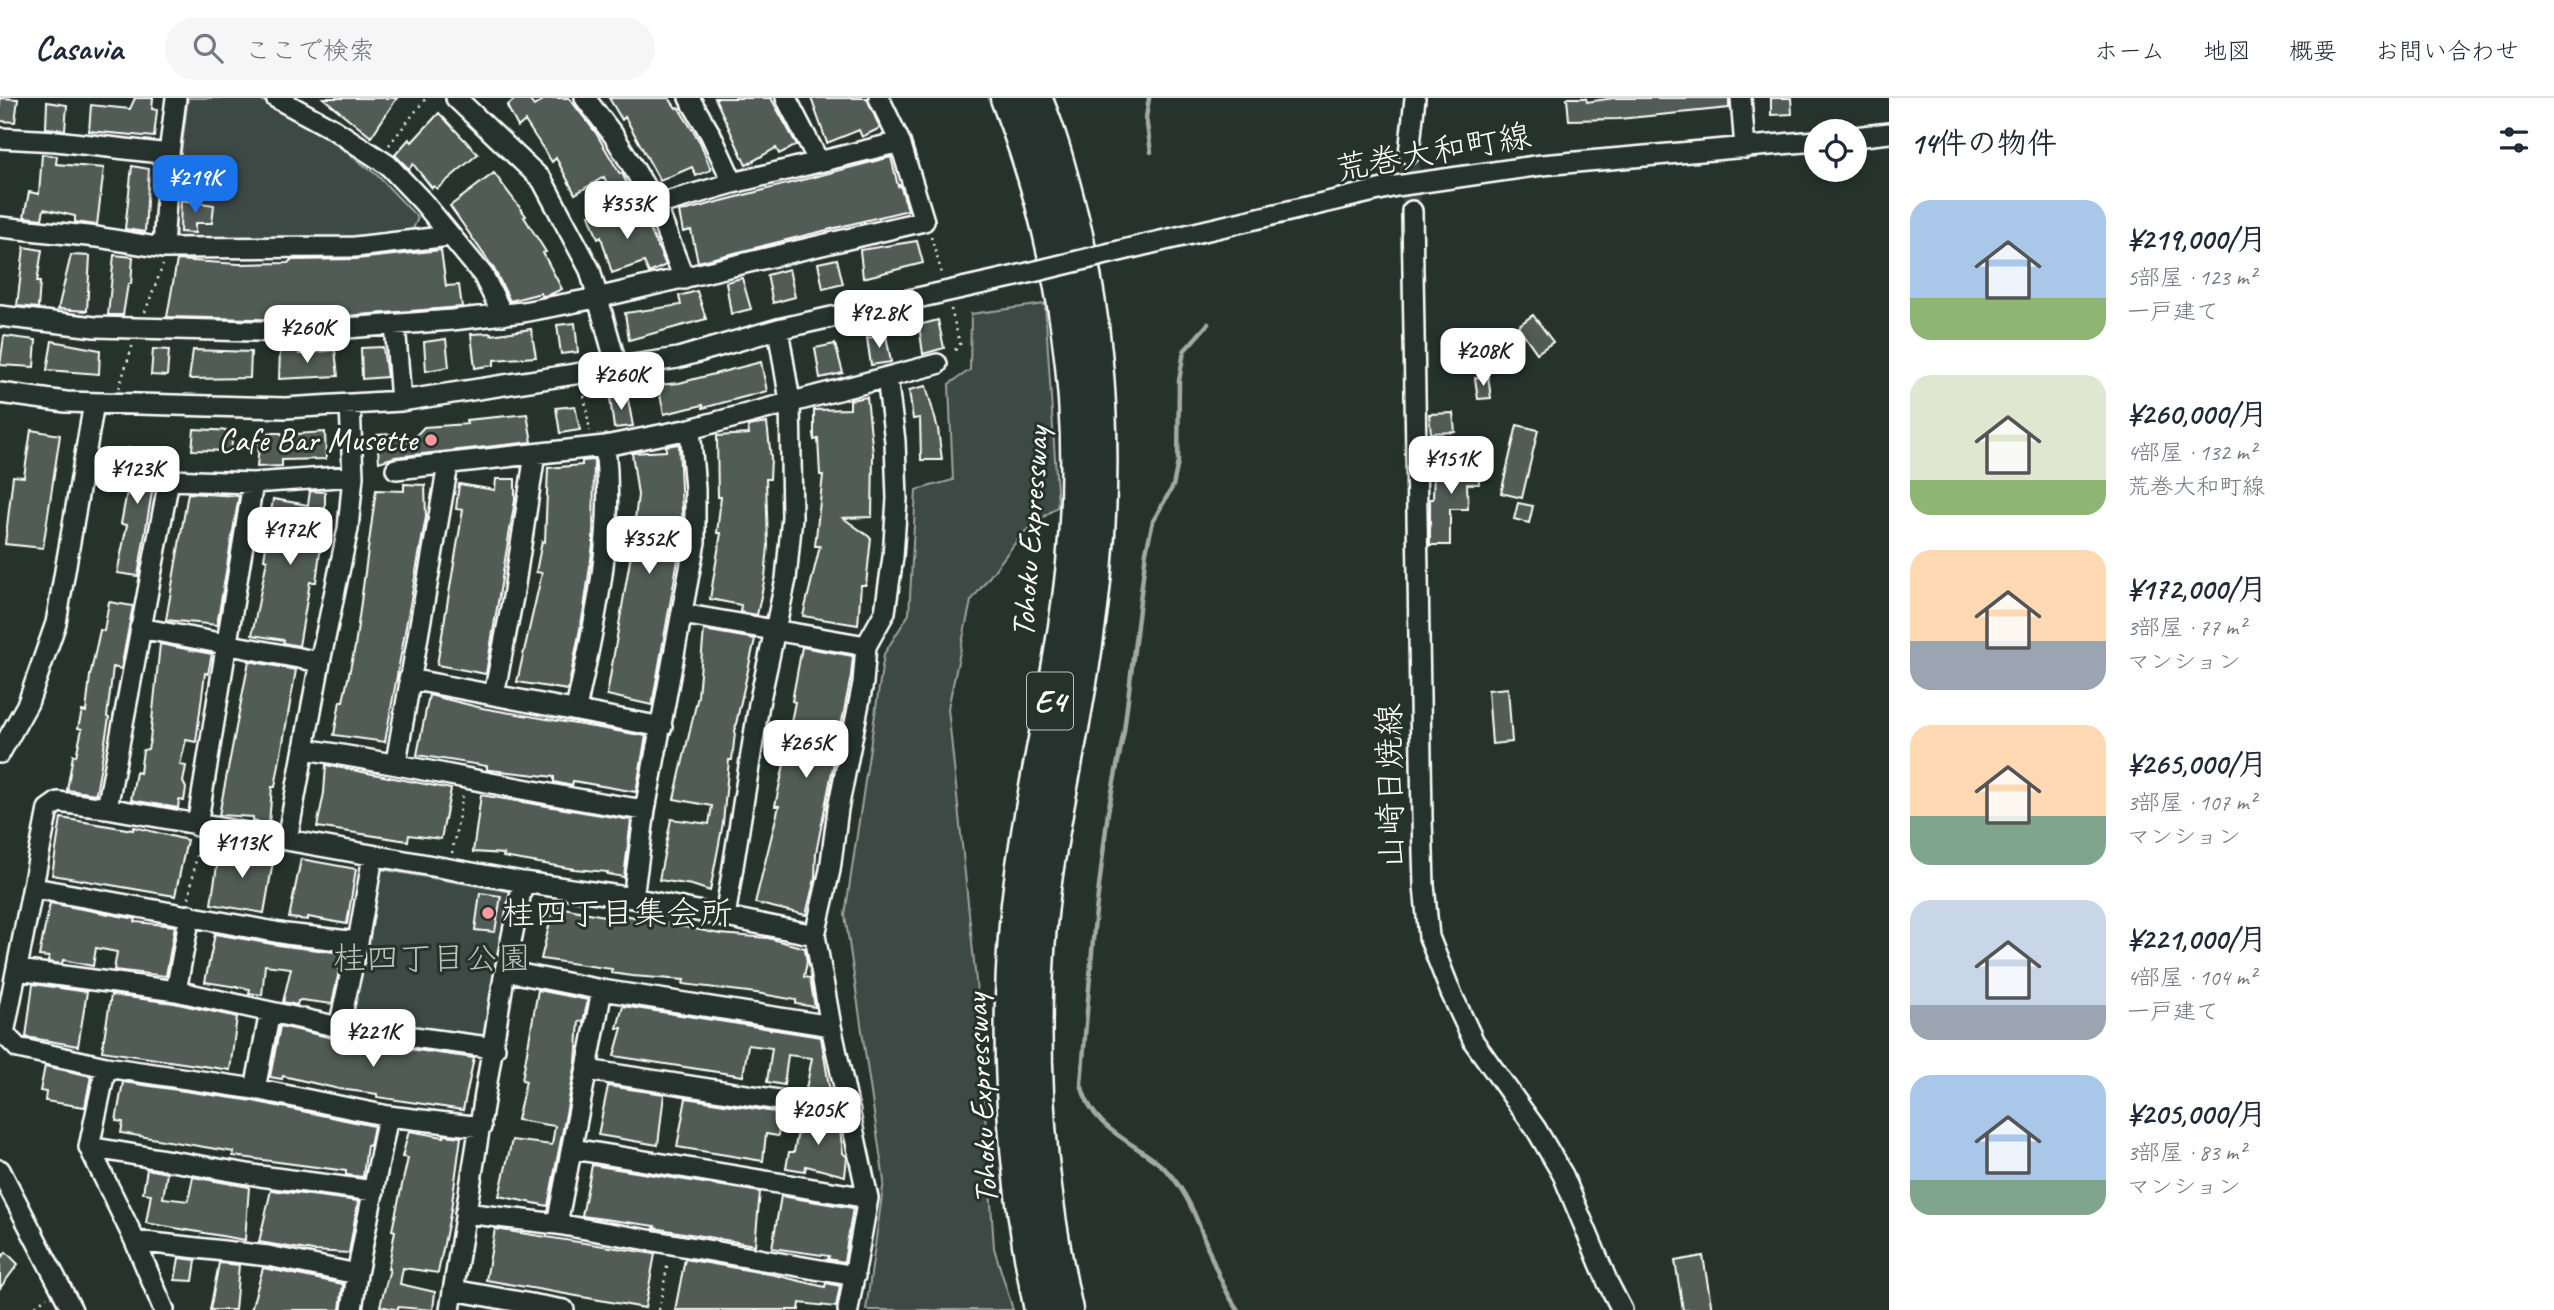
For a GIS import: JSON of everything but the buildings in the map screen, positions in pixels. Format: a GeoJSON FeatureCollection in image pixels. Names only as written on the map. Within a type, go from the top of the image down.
{"type":"FeatureCollection","features":[{"type":"Feature","properties":{"kind":"highway","name":"Tohoku Expressway"},"geometry":{"type":"LineString","coordinates":[[1006,98],[1041,202],[1067,327],[1074,385],[1077,477],[1072,565],[1017,908],[1010,999],[1011,1088],[1017,1175],[1040,1310]]}},
{"type":"Feature","properties":{"kind":"highway","name":"Tohoku Expressway"},"geometry":{"type":"LineString","coordinates":[[1036,98],[1064,184],[1090,294],[1102,408],[1103,485],[1097,562],[1087,645],[1050,860],[1036,999],[1036,1086],[1042,1171],[1053,1247],[1067,1310]]}},
{"type":"Feature","properties":{"kind":"street"},"geometry":{"type":"LineString","coordinates":[[163,248],[169,154],[176,98]]}},
{"type":"Feature","properties":{"kind":"street"},"geometry":{"type":"LineString","coordinates":[[276,98],[333,129],[388,165],[423,202],[483,275],[503,315]]}},
{"type":"Feature","properties":{"kind":"street"},"geometry":{"type":"LineString","coordinates":[[456,98],[542,180],[590,270],[617,367]]}},
{"type":"Feature","properties":{"kind":"street"},"geometry":{"type":"LineString","coordinates":[[585,98],[614,136],[656,205],[684,279]]}},
{"type":"Feature","properties":{"kind":"street"},"geometry":{"type":"LineString","coordinates":[[689,98],[711,135],[733,183]]}},
{"type":"Feature","properties":{"kind":"street"},"geometry":{"type":"LineString","coordinates":[[786,98],[819,162]]}},
{"type":"Feature","properties":{"kind":"street"},"geometry":{"type":"LineString","coordinates":[[0,316],[95,327],[294,332],[503,315],[684,279],[925,221],[900,142],[879,98]]}},
{"type":"Feature","properties":{"kind":"street"},"geometry":{"type":"LineString","coordinates":[[1409,154],[1415,98]]}},
{"type":"Feature","properties":{"kind":"street"},"geometry":{"type":"LineString","coordinates":[[1741,98],[1745,148]]}},
{"type":"Feature","properties":{"kind":"street"},"geometry":{"type":"LineString","coordinates":[[1867,136],[1889,134]]}},
{"type":"Feature","properties":{"kind":"street"},"geometry":{"type":"LineString","coordinates":[[0,138],[56,141],[169,154]]}},
{"type":"Feature","properties":{"kind":"street"},"geometry":{"type":"LineString","coordinates":[[656,205],[900,142]]}},
{"type":"Feature","properties":{"kind":"street","name":"荒巻大和町線"},"geometry":{"type":"LineString","coordinates":[[778,329],[1396,186],[1542,165],[1804,142]]}},
{"type":"Feature","properties":{"kind":"street","name":"山崎日焼線"},"geometry":{"type":"LineString","coordinates":[[1412,212],[1423,872],[1429,937],[1474,1042],[1536,1129],[1563,1175],[1622,1310]]}},
{"type":"Feature","properties":{"kind":"street"},"geometry":{"type":"LineString","coordinates":[[0,227],[97,237],[163,248],[355,247],[450,236]]}},
{"type":"Feature","properties":{"kind":"street"},"geometry":{"type":"LineString","coordinates":[[395,324],[401,401]]}},
{"type":"Feature","properties":{"kind":"street"},"geometry":{"type":"LineString","coordinates":[[0,393],[94,403],[285,408],[401,401],[678,358],[778,329],[790,401],[792,517],[786,579],[759,704],[725,917]]}},
{"type":"Feature","properties":{"kind":"street"},"geometry":{"type":"LineString","coordinates":[[396,470],[599,447],[690,429],[937,364]]}},
{"type":"Feature","properties":{"kind":"street"},"geometry":{"type":"LineString","coordinates":[[848,1310],[868,1198],[831,1027],[815,935],[830,870],[838,809],[863,683],[866,646],[886,612],[894,557],[895,441],[887,377]]}},
{"type":"Feature","properties":{"kind":"street"},"geometry":{"type":"LineString","coordinates":[[0,753],[28,703],[56,623],[91,433],[94,403]]}},
{"type":"Feature","properties":{"kind":"street"},"geometry":{"type":"LineString","coordinates":[[287,840],[348,529],[353,476],[349,405]]}},
{"type":"Feature","properties":{"kind":"street"},"geometry":{"type":"LineString","coordinates":[[633,898],[645,810],[695,542],[695,489],[690,429]]}},
{"type":"Feature","properties":{"kind":"street"},"geometry":{"type":"LineString","coordinates":[[576,709],[598,608],[607,530],[609,485],[599,447]]}},
{"type":"Feature","properties":{"kind":"street"},"geometry":{"type":"LineString","coordinates":[[494,695],[513,597],[535,454]]}},
{"type":"Feature","properties":{"kind":"street"},"geometry":{"type":"LineString","coordinates":[[396,762],[448,465]]}},
{"type":"Feature","properties":{"kind":"street"},"geometry":{"type":"LineString","coordinates":[[107,808],[169,480],[253,483],[353,476]]}},
{"type":"Feature","properties":{"kind":"street"},"geometry":{"type":"LineString","coordinates":[[197,826],[253,483]]}},
{"type":"Feature","properties":{"kind":"street"},"geometry":{"type":"LineString","coordinates":[[682,614],[866,646]]}},
{"type":"Feature","properties":{"kind":"street"},"geometry":{"type":"LineString","coordinates":[[139,628],[320,662]]}},
{"type":"Feature","properties":{"kind":"street"},"geometry":{"type":"LineString","coordinates":[[409,679],[662,727]]}},
{"type":"Feature","properties":{"kind":"street"},"geometry":{"type":"LineString","coordinates":[[304,749],[396,762],[590,802],[645,810]]}},
{"type":"Feature","properties":{"kind":"street"},"geometry":{"type":"LineString","coordinates":[[481,1127],[388,1116],[255,1089],[106,1067],[18,1048],[4,1034],[48,809],[58,802],[107,808],[523,882],[633,898],[815,935]]}},
{"type":"Feature","properties":{"kind":"street"},"geometry":{"type":"LineString","coordinates":[[339,1027],[373,856]]}},
{"type":"Feature","properties":{"kind":"street"},"geometry":{"type":"LineString","coordinates":[[450,1310],[495,1048],[505,971],[523,882]]}},
{"type":"Feature","properties":{"kind":"street"},"geometry":{"type":"LineString","coordinates":[[34,888],[286,934],[358,942]]}},
{"type":"Feature","properties":{"kind":"street"},"geometry":{"type":"LineString","coordinates":[[176,991],[190,915]]}},
{"type":"Feature","properties":{"kind":"street"},"geometry":{"type":"LineString","coordinates":[[18,970],[176,991],[339,1027],[495,1048]]}},
{"type":"Feature","properties":{"kind":"street"},"geometry":{"type":"LineString","coordinates":[[505,971],[602,990],[831,1027]]}},
{"type":"Feature","properties":{"kind":"street"},"geometry":{"type":"LineString","coordinates":[[557,1224],[602,990]]}},
{"type":"Feature","properties":{"kind":"street"},"geometry":{"type":"LineString","coordinates":[[255,1089],[270,1012]]}},
{"type":"Feature","properties":{"kind":"street"},"geometry":{"type":"LineString","coordinates":[[106,1067],[89,1147],[135,1241],[164,1310]]}},
{"type":"Feature","properties":{"kind":"street"},"geometry":{"type":"LineString","coordinates":[[587,1070],[850,1111]]}},
{"type":"Feature","properties":{"kind":"street"},"geometry":{"type":"LineString","coordinates":[[352,1310],[388,1116]]}},
{"type":"Feature","properties":{"kind":"street"},"geometry":{"type":"LineString","coordinates":[[89,1147],[260,1176],[374,1191]]}},
{"type":"Feature","properties":{"kind":"street"},"geometry":{"type":"LineString","coordinates":[[573,1149],[868,1198]]}},
{"type":"Feature","properties":{"kind":"street"},"geometry":{"type":"LineString","coordinates":[[0,1170],[72,1310]]}},
{"type":"Feature","properties":{"kind":"street"},"geometry":{"type":"LineString","coordinates":[[465,1213],[557,1224],[855,1276]]}},
{"type":"Feature","properties":{"kind":"street"},"geometry":{"type":"LineString","coordinates":[[135,1241],[268,1256],[357,1275]]}},
{"type":"Feature","properties":{"kind":"street"},"geometry":{"type":"LineString","coordinates":[[453,1290],[564,1310]]}},
{"type":"Feature","properties":{"kind":"path"},"geometry":{"type":"LineString","coordinates":[[378,159],[426,98]]}},
{"type":"Feature","properties":{"kind":"path"},"geometry":{"type":"LineString","coordinates":[[937,253],[942,276]]}},
{"type":"Feature","properties":{"kind":"path"},"geometry":{"type":"LineString","coordinates":[[951,307],[960,344]]}},
{"type":"Feature","properties":{"kind":"path"},"geometry":{"type":"LineString","coordinates":[[583,388],[599,447]]}},
{"type":"Feature","properties":{"kind":"path"},"geometry":{"type":"LineString","coordinates":[[449,869],[466,777]]}},
{"type":"Feature","properties":{"kind":"path"},"geometry":{"type":"LineString","coordinates":[[190,915],[188,904],[199,842],[197,826]]}},
{"type":"Feature","properties":{"kind":"path"},"geometry":{"type":"LineString","coordinates":[[659,1310],[671,1245]]}},
{"type":"Feature","properties":{"kind":"green space"},"geometry":{"type":"Polygon","coordinates":[[[188,98],[252,98],[263,101],[330,140],[377,175],[418,218],[411,233],[349,240],[176,238],[175,199],[188,98]]]}},
{"type":"Feature","properties":{"kind":"green space"},"geometry":{"type":"Polygon","coordinates":[[[1045,304],[1058,506],[1022,534],[971,601],[948,708],[977,991],[994,1248],[1013,1310],[866,1310],[884,1181],[845,915],[884,654],[909,614],[916,490],[953,480],[949,384],[970,370],[971,314],[1045,304]]]}},
{"type":"Feature","properties":{"kind":"green space","name":"桂四丁目公園"},"geometry":{"type":"Polygon","coordinates":[[[380,869],[513,892],[489,1039],[349,1020],[380,869]]]}},
{"type":"Feature","properties":{"kind":"waterway"},"geometry":{"type":"LineString","coordinates":[[1149,98],[1146,118],[1151,152]]}},
{"type":"Feature","properties":{"kind":"waterway"},"geometry":{"type":"LineString","coordinates":[[1208,324],[1184,351],[1179,381],[1178,462],[1173,486],[1153,521],[1146,552],[1124,731],[1108,812],[1094,928],[1081,1084],[1098,1117],[1123,1139],[1152,1158],[1177,1183],[1194,1213],[1220,1278],[1238,1310]]}},
{"type":"Feature","properties":{"kind":"tunnel"},"geometry":{"type":"LineString","coordinates":[[1409,154],[1412,211]]}},
{"type":"Feature","properties":{"kind":"place","name":"Cafe Bar Musette"},"geometry":{"type":"Point","coordinates":[431,440]}},
{"type":"Feature","properties":{"kind":"place","name":"桂四丁目集会所"},"geometry":{"type":"Point","coordinates":[488,913]}}]}
